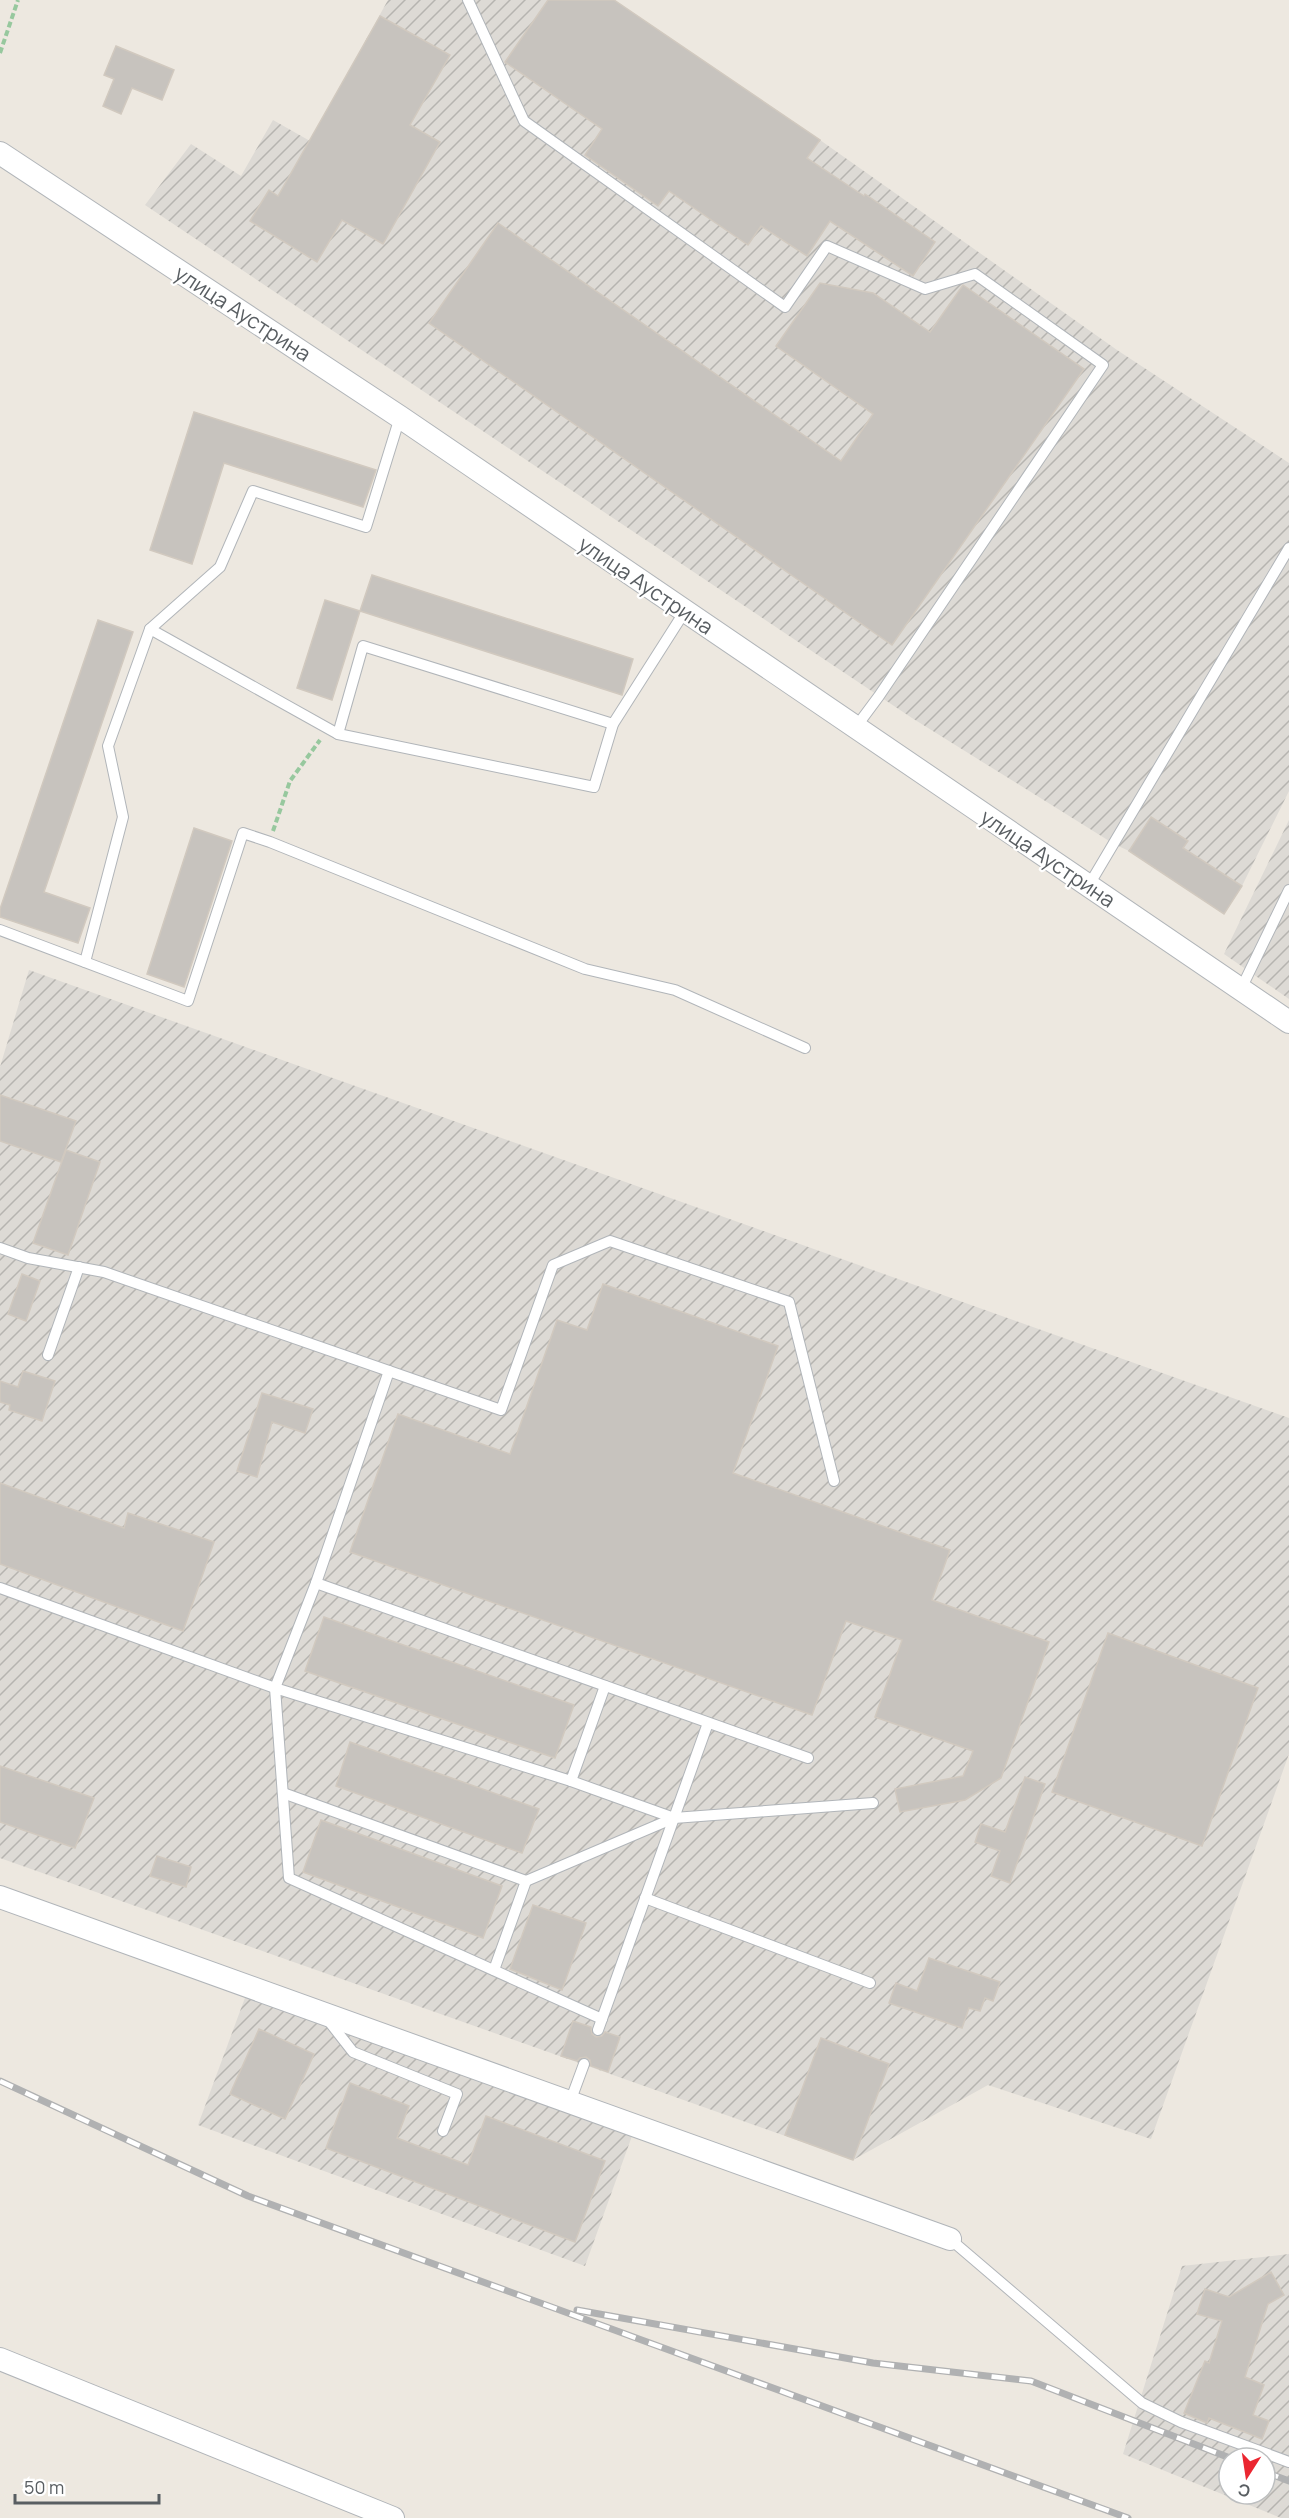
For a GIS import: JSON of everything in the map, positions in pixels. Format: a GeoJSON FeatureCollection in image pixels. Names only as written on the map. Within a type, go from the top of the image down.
{"type":"FeatureCollection","features":[{"type":"Feature","properties":{"kind":"street","name":"улица Аустрина"},"geometry":{"type":"LineString","coordinates":[[0,153],[400,417],[1289,1022]]}},
{"type":"Feature","properties":{"kind":"street"},"geometry":{"type":"LineString","coordinates":[[0,1897],[950,2239]]}},
{"type":"Feature","properties":{"kind":"street"},"geometry":{"type":"LineString","coordinates":[[0,2359],[393,2518]]}},
{"type":"Feature","properties":{"kind":"lane"},"geometry":{"type":"LineString","coordinates":[[468,0],[524,121],[785,307],[827,246],[926,289],[975,274],[1103,366],[856,727]]}},
{"type":"Feature","properties":{"kind":"lane"},"geometry":{"type":"LineString","coordinates":[[85,962],[123,817],[108,746],[150,629],[220,567],[253,491],[366,527],[400,417]]}},
{"type":"Feature","properties":{"kind":"lane"},"geometry":{"type":"LineString","coordinates":[[1089,885],[1289,548]]}},
{"type":"Feature","properties":{"kind":"lane"},"geometry":{"type":"LineString","coordinates":[[150,629],[338,734],[594,787],[613,724],[685,611]]}},
{"type":"Feature","properties":{"kind":"lane"},"geometry":{"type":"LineString","coordinates":[[338,734],[363,646],[613,724]]}},
{"type":"Feature","properties":{"kind":"lane"},"geometry":{"type":"LineString","coordinates":[[0,930],[188,1001],[243,833],[585,969],[675,990],[805,1048]]}},
{"type":"Feature","properties":{"kind":"lane"},"geometry":{"type":"LineString","coordinates":[[1241,989],[1289,890]]}},
{"type":"Feature","properties":{"kind":"lane"},"geometry":{"type":"LineString","coordinates":[[0,1248],[28,1258],[104,1272],[501,1410],[553,1265],[610,1241],[789,1302],[834,1481]]}},
{"type":"Feature","properties":{"kind":"lane"},"geometry":{"type":"LineString","coordinates":[[48,1355],[79,1267]]}},
{"type":"Feature","properties":{"kind":"lane"},"geometry":{"type":"LineString","coordinates":[[389,1371],[316,1583],[275,1688],[289,1878],[602,2019]]}},
{"type":"Feature","properties":{"kind":"lane"},"geometry":{"type":"LineString","coordinates":[[316,1583],[808,1758]]}},
{"type":"Feature","properties":{"kind":"lane"},"geometry":{"type":"LineString","coordinates":[[0,1588],[275,1688],[571,1781],[674,1818]]}},
{"type":"Feature","properties":{"kind":"lane"},"geometry":{"type":"LineString","coordinates":[[571,1781],[605,1686]]}},
{"type":"Feature","properties":{"kind":"lane"},"geometry":{"type":"LineString","coordinates":[[598,2030],[708,1723]]}},
{"type":"Feature","properties":{"kind":"lane"},"geometry":{"type":"LineString","coordinates":[[283,1793],[526,1881],[674,1818],[873,1803]]}},
{"type":"Feature","properties":{"kind":"lane"},"geometry":{"type":"LineString","coordinates":[[495,1970],[526,1881]]}},
{"type":"Feature","properties":{"kind":"lane"},"geometry":{"type":"LineString","coordinates":[[645,1898],[870,1983]]}},
{"type":"Feature","properties":{"kind":"lane"},"geometry":{"type":"LineString","coordinates":[[322,2013],[353,2052],[457,2094],[443,2131]]}},
{"type":"Feature","properties":{"kind":"lane"},"geometry":{"type":"LineString","coordinates":[[570,2102],[584,2064]]}},
{"type":"Feature","properties":{"kind":"lane"},"geometry":{"type":"LineString","coordinates":[[950,2239],[1142,2403],[1181,2422],[1289,2462]]}},
{"type":"Feature","properties":{"kind":"path"},"geometry":{"type":"LineString","coordinates":[[0,53],[18,0]]}},
{"type":"Feature","properties":{"kind":"path"},"geometry":{"type":"LineString","coordinates":[[270,842],[290,781],[327,729]]}},
{"type":"Feature","properties":{"kind":"shaded area"},"geometry":{"type":"Polygon","coordinates":[[[388,0],[614,0],[820,140],[1117,350],[1289,463],[1289,791],[1242,886],[1224,914],[1129,851],[1114,844],[912,718],[145,205],[191,144],[241,176],[273,120],[310,141],[388,0]]]}},
{"type":"Feature","properties":{"kind":"shaded area"},"geometry":{"type":"Polygon","coordinates":[[[1289,820],[1289,999],[1224,954],[1289,820]]]}},
{"type":"Feature","properties":{"kind":"shaded area"},"geometry":{"type":"Polygon","coordinates":[[[29,970],[1289,1418],[1289,1754],[1151,2139],[988,2085],[853,2160],[0,1858],[0,1067],[29,970]]]}},
{"type":"Feature","properties":{"kind":"shaded area"},"geometry":{"type":"Polygon","coordinates":[[[246,1995],[632,2136],[585,2266],[198,2125],[246,1995]]]}},
{"type":"Feature","properties":{"kind":"shaded area"},"geometry":{"type":"Polygon","coordinates":[[[1289,2254],[1289,2518],[1281,2518],[1251,2506],[1277,2506],[1277,2446],[1217,2446],[1217,2492],[1123,2454],[1182,2266],[1289,2254]]]}},
{"type":"Feature","properties":{"kind":"building"},"geometry":{"type":"Polygon","coordinates":[[[548,0],[614,0],[820,140],[807,158],[935,242],[913,276],[830,221],[807,256],[761,226],[748,245],[669,191],[658,206],[585,155],[602,129],[505,62],[548,0]]]}},
{"type":"Feature","properties":{"kind":"building"},"geometry":{"type":"Polygon","coordinates":[[[380,16],[450,55],[410,125],[440,142],[383,244],[342,220],[317,262],[250,221],[269,190],[278,196],[380,16]]]}},
{"type":"Feature","properties":{"kind":"building"},"geometry":{"type":"Polygon","coordinates":[[[116,46],[174,70],[162,100],[132,88],[121,114],[103,106],[114,79],[104,75],[116,46]]]}},
{"type":"Feature","properties":{"kind":"building"},"geometry":{"type":"Polygon","coordinates":[[[498,223],[841,461],[873,414],[776,346],[820,283],[873,293],[930,332],[963,285],[1084,369],[892,645],[429,323],[498,223]]]}},
{"type":"Feature","properties":{"kind":"building"},"geometry":{"type":"Polygon","coordinates":[[[194,412],[376,470],[363,507],[224,463],[192,564],[150,550],[194,412]]]}},
{"type":"Feature","properties":{"kind":"building"},"geometry":{"type":"Polygon","coordinates":[[[372,575],[633,659],[622,695],[360,611],[372,575]]]}},
{"type":"Feature","properties":{"kind":"building"},"geometry":{"type":"Polygon","coordinates":[[[325,600],[360,611],[332,700],[297,688],[325,600]]]}},
{"type":"Feature","properties":{"kind":"building"},"geometry":{"type":"Polygon","coordinates":[[[98,620],[133,632],[44,892],[90,908],[78,943],[0,917],[0,909],[98,620]]]}},
{"type":"Feature","properties":{"kind":"building"},"geometry":{"type":"Polygon","coordinates":[[[1151,817],[1188,841],[1183,848],[1242,886],[1224,914],[1129,851],[1151,817]]]}},
{"type":"Feature","properties":{"kind":"building"},"geometry":{"type":"Polygon","coordinates":[[[194,828],[232,841],[184,987],[147,974],[194,828]]]}},
{"type":"Feature","properties":{"kind":"building"},"geometry":{"type":"Polygon","coordinates":[[[0,1095],[76,1121],[61,1162],[0,1141],[0,1095]]]}},
{"type":"Feature","properties":{"kind":"building"},"geometry":{"type":"Polygon","coordinates":[[[66,1150],[100,1162],[68,1255],[33,1243],[66,1150]]]}},
{"type":"Feature","properties":{"kind":"building"},"geometry":{"type":"Polygon","coordinates":[[[22,1274],[40,1281],[26,1321],[8,1314],[22,1274]]]}},
{"type":"Feature","properties":{"kind":"building"},"geometry":{"type":"Polygon","coordinates":[[[603,1284],[778,1346],[733,1473],[950,1550],[932,1600],[1049,1642],[1001,1778],[965,1800],[900,1812],[895,1789],[963,1776],[973,1751],[875,1717],[902,1640],[846,1621],[812,1715],[350,1552],[398,1414],[510,1454],[557,1320],[587,1330],[603,1284]]]}},
{"type":"Feature","properties":{"kind":"building"},"geometry":{"type":"Polygon","coordinates":[[[23,1371],[55,1381],[42,1421],[9,1410],[10,1405],[0,1402],[0,1381],[18,1387],[23,1371]]]}},
{"type":"Feature","properties":{"kind":"building"},"geometry":{"type":"Polygon","coordinates":[[[262,1393],[313,1409],[305,1433],[272,1422],[257,1477],[237,1471],[262,1393]]]}},
{"type":"Feature","properties":{"kind":"building"},"geometry":{"type":"Polygon","coordinates":[[[0,1483],[124,1528],[128,1513],[214,1542],[183,1631],[0,1564],[0,1483]]]}},
{"type":"Feature","properties":{"kind":"building"},"geometry":{"type":"Polygon","coordinates":[[[324,1617],[574,1705],[555,1758],[305,1671],[324,1617]]]}},
{"type":"Feature","properties":{"kind":"building"},"geometry":{"type":"Polygon","coordinates":[[[1108,1633],[1258,1688],[1202,1846],[1052,1792],[1108,1633]]]}},
{"type":"Feature","properties":{"kind":"building"},"geometry":{"type":"Polygon","coordinates":[[[350,1742],[539,1809],[522,1853],[336,1786],[350,1742]]]}},
{"type":"Feature","properties":{"kind":"building"},"geometry":{"type":"Polygon","coordinates":[[[0,1766],[94,1798],[75,1848],[0,1822],[0,1766]]]}},
{"type":"Feature","properties":{"kind":"building"},"geometry":{"type":"Polygon","coordinates":[[[1025,1777],[1045,1784],[1010,1883],[991,1876],[1000,1851],[975,1842],[981,1824],[1005,1832],[1025,1777]]]}},
{"type":"Feature","properties":{"kind":"building"},"geometry":{"type":"Polygon","coordinates":[[[321,1820],[502,1886],[483,1938],[303,1872],[321,1820]]]}},
{"type":"Feature","properties":{"kind":"building"},"geometry":{"type":"Polygon","coordinates":[[[157,1856],[191,1867],[186,1887],[150,1876],[157,1856]]]}},
{"type":"Feature","properties":{"kind":"building"},"geometry":{"type":"Polygon","coordinates":[[[533,1905],[586,1923],[562,1990],[510,1969],[533,1905]]]}},
{"type":"Feature","properties":{"kind":"building"},"geometry":{"type":"Polygon","coordinates":[[[929,1958],[1000,1982],[993,2001],[985,1998],[980,2011],[969,2008],[962,2028],[889,2003],[896,1983],[917,1991],[929,1958]]]}},
{"type":"Feature","properties":{"kind":"building"},"geometry":{"type":"Polygon","coordinates":[[[573,2021],[591,2027],[592,2034],[596,2037],[602,2036],[605,2032],[620,2037],[608,2072],[591,2066],[590,2060],[586,2057],[577,2061],[561,2056],[573,2021]]]}},
{"type":"Feature","properties":{"kind":"building"},"geometry":{"type":"Polygon","coordinates":[[[259,2029],[314,2054],[285,2119],[230,2094],[259,2029]]]}},
{"type":"Feature","properties":{"kind":"building"},"geometry":{"type":"Polygon","coordinates":[[[821,2038],[889,2064],[853,2160],[785,2135],[821,2038]]]}},
{"type":"Feature","properties":{"kind":"building"},"geometry":{"type":"Polygon","coordinates":[[[350,2083],[409,2106],[397,2138],[468,2165],[486,2116],[605,2161],[575,2242],[326,2148],[350,2083]]]}},
{"type":"Feature","properties":{"kind":"building"},"geometry":{"type":"Polygon","coordinates":[[[1271,2272],[1284,2295],[1268,2304],[1245,2377],[1264,2385],[1253,2415],[1269,2421],[1262,2439],[1209,2418],[1207,2423],[1184,2413],[1205,2361],[1209,2363],[1222,2321],[1197,2314],[1205,2289],[1229,2297],[1271,2272]]]}},
{"type":"Feature","properties":{"kind":"railway"},"geometry":{"type":"LineString","coordinates":[[0,2081],[248,2196],[1128,2518]]}},
{"type":"Feature","properties":{"kind":"railway"},"geometry":{"type":"LineString","coordinates":[[577,2310],[873,2363],[1031,2381],[1217,2453]]}},
{"type":"Feature","properties":{"kind":"railway"},"geometry":{"type":"LineString","coordinates":[[1277,2476],[1289,2481]]}}]}
